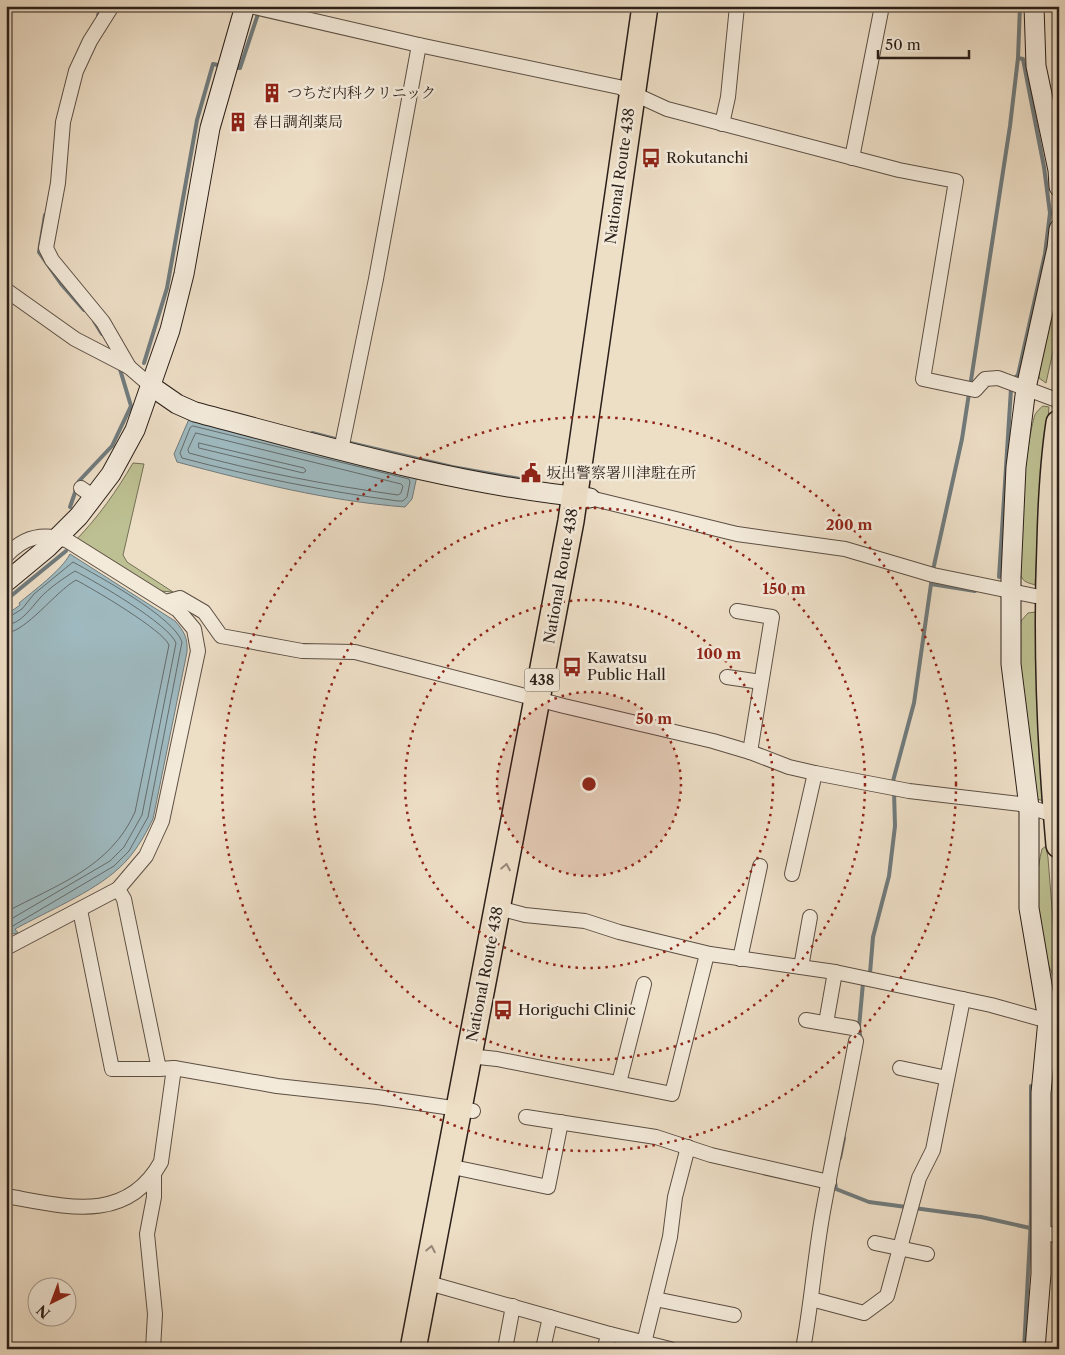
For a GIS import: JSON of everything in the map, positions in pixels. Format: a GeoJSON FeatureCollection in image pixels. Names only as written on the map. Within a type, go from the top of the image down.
{"type":"FeatureCollection","features":[{"type":"Feature","properties":{"kind":"highway","name":"National Route 438"},"geometry":{"type":"LineString","coordinates":[[640,97],[645,6]]}},
{"type":"Feature","properties":{"kind":"highway","name":"National Route 438"},"geometry":{"type":"LineString","coordinates":[[429,1349],[433,1284],[546,701],[582,497],[640,97],[661,6]]}},
{"type":"Feature","properties":{"kind":"highway"},"geometry":{"type":"LineString","coordinates":[[1057,411],[1051,500],[1048,656],[1050,726],[1059,845]]}},
{"type":"Feature","properties":{"kind":"highway","name":"National Route 438"},"geometry":{"type":"LineString","coordinates":[[412,1349],[433,1284]]}},
{"type":"Feature","properties":{"kind":"street"},"geometry":{"type":"LineString","coordinates":[[112,6],[90,41],[76,71],[63,122],[58,183],[46,248],[52,260],[103,322],[121,363]]}},
{"type":"Feature","properties":{"kind":"street"},"geometry":{"type":"LineString","coordinates":[[722,124],[728,97],[737,6]]}},
{"type":"Feature","properties":{"kind":"street"},"geometry":{"type":"LineString","coordinates":[[852,158],[882,6]]}},
{"type":"Feature","properties":{"kind":"street"},"geometry":{"type":"LineString","coordinates":[[1034,6],[1036,66],[1058,176]]}},
{"type":"Feature","properties":{"kind":"street"},"geometry":{"type":"LineString","coordinates":[[6,582],[58,538],[87,493],[123,454],[135,430],[170,330],[184,274],[210,128],[254,7],[419,45],[620,87],[658,107],[852,158],[956,181],[923,379],[974,390],[990,377],[1026,388],[1057,411]]}},
{"type":"Feature","properties":{"kind":"street"},"geometry":{"type":"LineString","coordinates":[[342,444],[380,260],[419,45]]}},
{"type":"Feature","properties":{"kind":"street"},"geometry":{"type":"LineString","coordinates":[[1035,1349],[1050,1234],[1041,1092],[1054,1022],[1029,908],[1037,809],[1011,664],[1012,591],[1015,487],[1026,388],[1057,248],[1059,229]]}},
{"type":"Feature","properties":{"kind":"street"},"geometry":{"type":"LineString","coordinates":[[6,290],[75,339],[121,363],[177,404],[195,412],[342,444],[425,470],[582,497],[736,534],[845,548],[931,575],[1035,596]]}},
{"type":"Feature","properties":{"kind":"street"},"geometry":{"type":"LineString","coordinates":[[6,556],[19,544],[32,538],[49,535],[68,541],[166,602],[186,618],[194,629],[198,642],[197,660],[162,821],[146,856],[118,889],[6,948]]}},
{"type":"Feature","properties":{"kind":"street"},"geometry":{"type":"LineString","coordinates":[[166,602],[180,598],[196,606],[204,612],[221,636],[302,651],[355,652],[750,752],[789,767],[815,773],[909,791],[1037,809]]}},
{"type":"Feature","properties":{"kind":"street"},"geometry":{"type":"LineString","coordinates":[[737,611],[772,617],[750,752]]}},
{"type":"Feature","properties":{"kind":"street"},"geometry":{"type":"LineString","coordinates":[[727,677],[761,682]]}},
{"type":"Feature","properties":{"kind":"street"},"geometry":{"type":"LineString","coordinates":[[792,874],[815,773]]}},
{"type":"Feature","properties":{"kind":"street"},"geometry":{"type":"LineString","coordinates":[[740,958],[760,866]]}},
{"type":"Feature","properties":{"kind":"street"},"geometry":{"type":"LineString","coordinates":[[118,889],[124,899],[159,1069]]}},
{"type":"Feature","properties":{"kind":"street"},"geometry":{"type":"LineString","coordinates":[[80,910],[112,1069],[174,1068],[277,1086],[466,1110]]}},
{"type":"Feature","properties":{"kind":"street"},"geometry":{"type":"LineString","coordinates":[[506,910],[585,921],[619,932],[707,954],[835,972],[963,999],[1054,1022]]}},
{"type":"Feature","properties":{"kind":"street"},"geometry":{"type":"LineString","coordinates":[[801,967],[810,917]]}},
{"type":"Feature","properties":{"kind":"street"},"geometry":{"type":"LineString","coordinates":[[477,1057],[672,1094],[707,954]]}},
{"type":"Feature","properties":{"kind":"street"},"geometry":{"type":"LineString","coordinates":[[826,1023],[835,972]]}},
{"type":"Feature","properties":{"kind":"street"},"geometry":{"type":"LineString","coordinates":[[619,1083],[644,984]]}},
{"type":"Feature","properties":{"kind":"street"},"geometry":{"type":"LineString","coordinates":[[810,1299],[864,1313],[887,1296],[919,1178],[933,1150],[963,999]]}},
{"type":"Feature","properties":{"kind":"street"},"geometry":{"type":"LineString","coordinates":[[803,1349],[828,1182],[855,1034],[826,1023],[806,1020]]}},
{"type":"Feature","properties":{"kind":"street"},"geometry":{"type":"LineString","coordinates":[[6,1196],[76,1208],[96,1207],[119,1200],[140,1190],[154,1174],[161,1162],[174,1068]]}},
{"type":"Feature","properties":{"kind":"street"},"geometry":{"type":"LineString","coordinates":[[900,1068],[947,1078]]}},
{"type":"Feature","properties":{"kind":"street"},"geometry":{"type":"LineString","coordinates":[[526,1116],[656,1137],[711,1155],[828,1182]]}},
{"type":"Feature","properties":{"kind":"street"},"geometry":{"type":"LineString","coordinates":[[455,1167],[548,1187],[561,1122]]}},
{"type":"Feature","properties":{"kind":"street"},"geometry":{"type":"LineString","coordinates":[[644,1343],[670,1237],[675,1197],[688,1147]]}},
{"type":"Feature","properties":{"kind":"street"},"geometry":{"type":"LineString","coordinates":[[153,1349],[155,1314],[147,1234],[154,1197],[154,1174]]}},
{"type":"Feature","properties":{"kind":"street"},"geometry":{"type":"LineString","coordinates":[[875,1243],[927,1254]]}},
{"type":"Feature","properties":{"kind":"street"},"geometry":{"type":"LineString","coordinates":[[433,1284],[609,1334],[670,1349]]}},
{"type":"Feature","properties":{"kind":"street"},"geometry":{"type":"LineString","coordinates":[[655,1299],[734,1315]]}},
{"type":"Feature","properties":{"kind":"street"},"geometry":{"type":"LineString","coordinates":[[505,1349],[513,1306]]}},
{"type":"Feature","properties":{"kind":"street"},"geometry":{"type":"LineString","coordinates":[[543,1349],[550,1317]]}},
{"type":"Feature","properties":{"kind":"street"},"geometry":{"type":"LineString","coordinates":[[604,1349],[609,1334]]}},
{"type":"Feature","properties":{"kind":"green space"},"geometry":{"type":"Polygon","coordinates":[[[1059,280],[1059,324],[1046,383],[1039,378],[1039,372],[1059,280]]]}},
{"type":"Feature","properties":{"kind":"green space"},"geometry":{"type":"Polygon","coordinates":[[[1043,406],[1049,407],[1035,585],[1026,582],[1022,578],[1019,567],[1020,526],[1024,474],[1031,431],[1035,414],[1043,406]]]}},
{"type":"Feature","properties":{"kind":"green space"},"geometry":{"type":"Polygon","coordinates":[[[133,463],[144,464],[123,555],[127,562],[173,592],[160,591],[76,540],[107,503],[133,463]]]}},
{"type":"Feature","properties":{"kind":"green space"},"geometry":{"type":"Polygon","coordinates":[[[1036,612],[1036,672],[1044,801],[1037,799],[1018,643],[1021,621],[1028,613],[1036,612]]]}},
{"type":"Feature","properties":{"kind":"green space"},"geometry":{"type":"Polygon","coordinates":[[[1046,846],[1058,984],[1050,970],[1044,953],[1038,918],[1037,882],[1042,849],[1046,846]]]}},
{"type":"Feature","properties":{"kind":"water"},"geometry":{"type":"Polygon","coordinates":[[[189,419],[417,476],[412,499],[405,507],[347,500],[262,483],[177,462],[174,454],[189,419]]]}},
{"type":"Feature","properties":{"kind":"water"},"geometry":{"type":"Polygon","coordinates":[[[70,554],[175,621],[185,635],[187,652],[153,819],[138,846],[118,869],[96,886],[15,929],[18,933],[6,935],[6,615],[54,574],[70,554]]]}},
{"type":"Feature","properties":{"kind":"waterway"},"geometry":{"type":"LineString","coordinates":[[98,15],[103,6]]}},
{"type":"Feature","properties":{"kind":"waterway"},"geometry":{"type":"LineString","coordinates":[[1013,379],[1018,375],[1045,254],[1050,213],[1044,167],[1023,59],[1018,58],[1020,6]]}},
{"type":"Feature","properties":{"kind":"waterway"},"geometry":{"type":"LineString","coordinates":[[238,68],[240,68],[259,11]]}},
{"type":"Feature","properties":{"kind":"waterway"},"geometry":{"type":"LineString","coordinates":[[893,781],[914,703],[933,570],[962,439],[1010,126],[1018,58]]}},
{"type":"Feature","properties":{"kind":"waterway"},"geometry":{"type":"LineString","coordinates":[[144,363],[167,288],[197,120],[213,64],[218,65]]}},
{"type":"Feature","properties":{"kind":"waterway"},"geometry":{"type":"LineString","coordinates":[[45,215],[39,252],[62,285],[84,310]]}},
{"type":"Feature","properties":{"kind":"waterway"},"geometry":{"type":"LineString","coordinates":[[94,321],[102,334]]}},
{"type":"Feature","properties":{"kind":"waterway"},"geometry":{"type":"LineString","coordinates":[[70,507],[79,481],[112,446],[131,406],[119,366]]}},
{"type":"Feature","properties":{"kind":"waterway"},"geometry":{"type":"LineString","coordinates":[[999,577],[1011,389]]}},
{"type":"Feature","properties":{"kind":"waterway"},"geometry":{"type":"LineString","coordinates":[[312,433],[339,440]]}},
{"type":"Feature","properties":{"kind":"waterway"},"geometry":{"type":"LineString","coordinates":[[346,442],[452,467],[520,479]]}},
{"type":"Feature","properties":{"kind":"waterway"},"geometry":{"type":"LineString","coordinates":[[6,600],[66,551]]}},
{"type":"Feature","properties":{"kind":"waterway"},"geometry":{"type":"LineString","coordinates":[[931,584],[975,591]]}},
{"type":"Feature","properties":{"kind":"waterway"},"geometry":{"type":"LineString","coordinates":[[870,973],[873,937],[889,876],[895,826],[894,791]]}},
{"type":"Feature","properties":{"kind":"waterway"},"geometry":{"type":"LineString","coordinates":[[861,1042],[859,1027],[863,983]]}},
{"type":"Feature","properties":{"kind":"waterway"},"geometry":{"type":"LineString","coordinates":[[1024,1349],[1031,1219],[1031,1086]]}},
{"type":"Feature","properties":{"kind":"waterway"},"geometry":{"type":"LineString","coordinates":[[840,1158],[844,1138]]}},
{"type":"Feature","properties":{"kind":"waterway"},"geometry":{"type":"LineString","coordinates":[[835,1182],[836,1189],[869,1202],[981,1217],[1030,1228]]}},
{"type":"Feature","properties":{"kind":"place","name":"つちだ内科クリニック"},"geometry":{"type":"Point","coordinates":[272,93]}},
{"type":"Feature","properties":{"kind":"place","name":"春日調剤薬局"},"geometry":{"type":"Point","coordinates":[238,122]}},
{"type":"Feature","properties":{"kind":"place","name":"Rokutanchi"},"geometry":{"type":"Point","coordinates":[651,158]}},
{"type":"Feature","properties":{"kind":"place","name":"坂出警察署川津駐在所"},"geometry":{"type":"Point","coordinates":[531,473]}},
{"type":"Feature","properties":{"kind":"place","name":"Kawatsu Public Hall"},"geometry":{"type":"Point","coordinates":[572,667]}},
{"type":"Feature","properties":{"kind":"place","name":"Horiguchi Clinic"},"geometry":{"type":"Point","coordinates":[503,1010]}}]}
